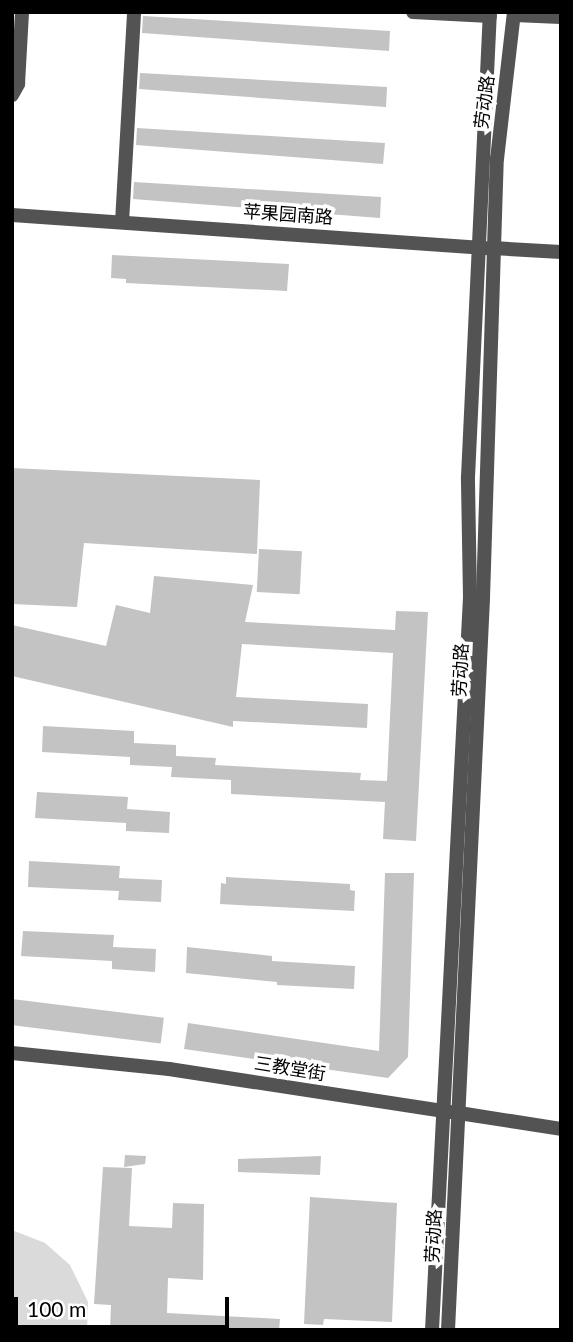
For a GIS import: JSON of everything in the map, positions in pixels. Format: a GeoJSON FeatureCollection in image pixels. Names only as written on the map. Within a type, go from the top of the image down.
{"type":"FeatureCollection","features":[{"type":"Feature","properties":{"kind":"street"},"geometry":{"type":"LineString","coordinates":[[12,95],[18,84],[22,12]]}},
{"type":"Feature","properties":{"kind":"street"},"geometry":{"type":"LineString","coordinates":[[122,222],[134,12]]}},
{"type":"Feature","properties":{"kind":"street"},"geometry":{"type":"LineString","coordinates":[[413,12],[490,14]]}},
{"type":"Feature","properties":{"kind":"street","name":"劳动路"},"geometry":{"type":"LineString","coordinates":[[448,1330],[483,598],[485,248],[490,14]]}},
{"type":"Feature","properties":{"kind":"street"},"geometry":{"type":"LineString","coordinates":[[514,14],[561,17]]}},
{"type":"Feature","properties":{"kind":"street","name":"劳动路"},"geometry":{"type":"LineString","coordinates":[[432,1330],[470,597],[468,477],[485,248],[514,14]]}},
{"type":"Feature","properties":{"kind":"street","name":"苹果园南路"},"geometry":{"type":"LineString","coordinates":[[12,215],[561,252]]}},
{"type":"Feature","properties":{"kind":"street","name":"三教堂街"},"geometry":{"type":"LineString","coordinates":[[12,1053],[169,1069],[561,1129]]}},
{"type":"Feature","properties":{"kind":"shaded area"},"geometry":{"type":"Polygon","coordinates":[[[12,1230],[45,1243],[70,1265],[88,1302],[87,1330],[12,1330],[12,1230]]]}},
{"type":"Feature","properties":{"kind":"building"},"geometry":{"type":"Polygon","coordinates":[[[143,16],[390,31],[389,51],[142,33],[143,16]]]}},
{"type":"Feature","properties":{"kind":"building"},"geometry":{"type":"Polygon","coordinates":[[[140,73],[387,87],[386,107],[139,89],[140,73]]]}},
{"type":"Feature","properties":{"kind":"building"},"geometry":{"type":"Polygon","coordinates":[[[137,128],[385,143],[383,164],[136,145],[137,128]]]}},
{"type":"Feature","properties":{"kind":"building"},"geometry":{"type":"Polygon","coordinates":[[[134,182],[381,197],[380,218],[133,199],[134,182]]]}},
{"type":"Feature","properties":{"kind":"building"},"geometry":{"type":"Polygon","coordinates":[[[112,255],[289,264],[287,291],[126,283],[126,279],[111,278],[112,255]]]}},
{"type":"Feature","properties":{"kind":"building"},"geometry":{"type":"Polygon","coordinates":[[[12,468],[260,480],[257,554],[84,543],[77,607],[12,604],[12,468]]]}},
{"type":"Feature","properties":{"kind":"building"},"geometry":{"type":"Polygon","coordinates":[[[259,549],[302,551],[300,594],[257,592],[259,549]]]}},
{"type":"Feature","properties":{"kind":"building"},"geometry":{"type":"Polygon","coordinates":[[[154,576],[253,585],[245,622],[395,630],[396,611],[428,612],[416,841],[383,839],[385,802],[231,794],[231,780],[171,777],[172,767],[130,765],[130,757],[42,752],[43,726],[134,731],[134,743],[176,745],[176,756],[216,758],[215,765],[361,773],[360,780],[387,781],[393,653],[242,644],[236,697],[368,704],[367,728],[233,721],[233,727],[12,676],[12,625],[106,646],[116,605],[150,613],[154,576]]]}},
{"type":"Feature","properties":{"kind":"building"},"geometry":{"type":"Polygon","coordinates":[[[37,792],[128,797],[127,809],[170,812],[169,833],[126,831],[126,823],[35,818],[37,792]]]}},
{"type":"Feature","properties":{"kind":"building"},"geometry":{"type":"Polygon","coordinates":[[[29,861],[120,866],[119,878],[162,880],[161,902],[118,900],[119,891],[28,887],[29,861]]]}},
{"type":"Feature","properties":{"kind":"building"},"geometry":{"type":"Polygon","coordinates":[[[385,873],[414,873],[408,1057],[388,1078],[184,1049],[188,1023],[379,1051],[385,873]]]}},
{"type":"Feature","properties":{"kind":"building"},"geometry":{"type":"Polygon","coordinates":[[[226,877],[350,884],[350,890],[355,891],[354,911],[220,904],[221,883],[226,884],[226,877]]]}},
{"type":"Feature","properties":{"kind":"building"},"geometry":{"type":"Polygon","coordinates":[[[23,931],[114,935],[113,947],[156,949],[155,972],[112,969],[112,961],[21,956],[23,931]]]}},
{"type":"Feature","properties":{"kind":"building"},"geometry":{"type":"Polygon","coordinates":[[[187,947],[272,956],[272,961],[355,966],[354,989],[277,985],[277,982],[186,973],[187,947]]]}},
{"type":"Feature","properties":{"kind":"building"},"geometry":{"type":"Polygon","coordinates":[[[12,999],[164,1018],[161,1043],[12,1025],[12,999]]]}},
{"type":"Feature","properties":{"kind":"building"},"geometry":{"type":"Polygon","coordinates":[[[125,1155],[146,1156],[145,1164],[124,1167],[125,1155]]]}},
{"type":"Feature","properties":{"kind":"building"},"geometry":{"type":"Polygon","coordinates":[[[321,1156],[320,1175],[238,1172],[238,1159],[321,1156]]]}},
{"type":"Feature","properties":{"kind":"building"},"geometry":{"type":"Polygon","coordinates":[[[103,1167],[132,1168],[129,1226],[172,1228],[173,1203],[204,1204],[203,1280],[168,1278],[167,1313],[280,1319],[279,1330],[110,1330],[111,1305],[94,1304],[103,1167]]]}},
{"type":"Feature","properties":{"kind":"building"},"geometry":{"type":"Polygon","coordinates":[[[310,1197],[397,1203],[392,1322],[324,1319],[323,1325],[304,1324],[310,1197]]]}}]}
